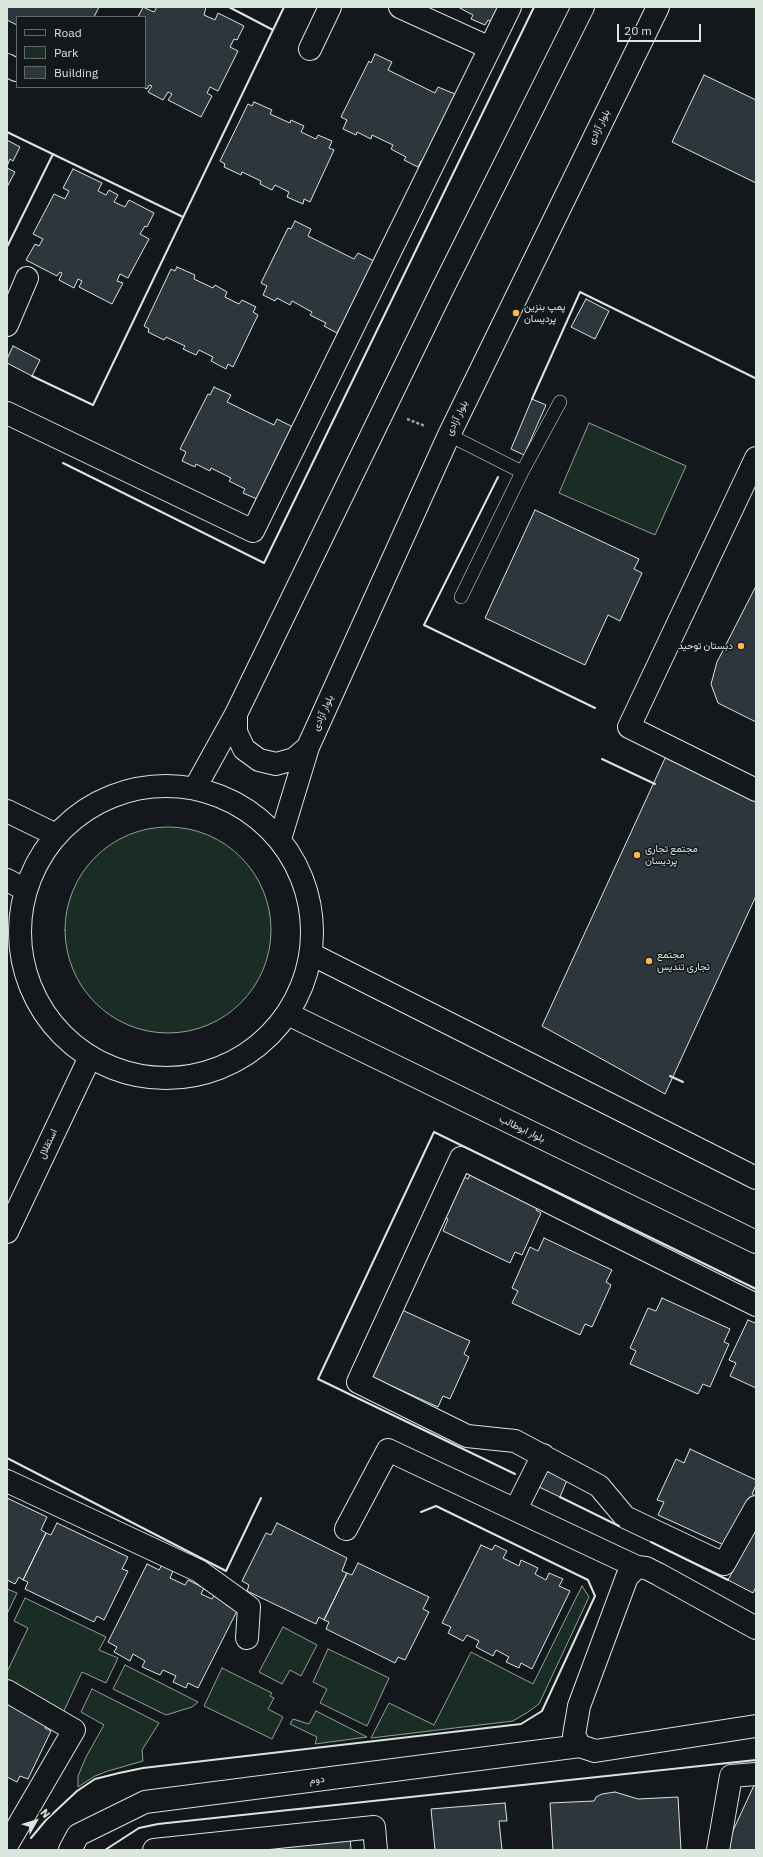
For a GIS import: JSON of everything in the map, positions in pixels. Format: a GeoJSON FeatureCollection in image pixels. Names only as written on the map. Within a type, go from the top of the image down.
{"type":"FeatureCollection","features":[{"type":"Feature","properties":{"kind":"street"},"geometry":{"type":"LineString","coordinates":[[310,49],[330,7]]}},
{"type":"Feature","properties":{"kind":"street"},"geometry":{"type":"LineString","coordinates":[[400,7],[490,48]]}},
{"type":"Feature","properties":{"kind":"street"},"geometry":{"type":"LineString","coordinates":[[7,413],[253,531],[510,7]]}},
{"type":"Feature","properties":{"kind":"street"},"geometry":{"type":"LineString","coordinates":[[195,788],[236,714],[384,409],[583,7]]}},
{"type":"Feature","properties":{"kind":"street","name":"بلوار آزادی"},"geometry":{"type":"LineString","coordinates":[[280,839],[308,747],[449,435],[658,7]]}},
{"type":"Feature","properties":{"kind":"street"},"geometry":{"type":"LineString","coordinates":[[7,325],[28,278]]}},
{"type":"Feature","properties":{"kind":"street"},"geometry":{"type":"LineString","coordinates":[[756,458],[629,727],[756,790]]}},
{"type":"Feature","properties":{"kind":"street"},"geometry":{"type":"LineString","coordinates":[[236,714],[236,732],[244,749],[259,760],[276,764],[294,759],[308,747]]}},
{"type":"Feature","properties":{"kind":"street"},"geometry":{"type":"LineString","coordinates":[[157,785],[195,788],[242,807],[280,839],[301,874],[312,913],[311,954],[303,985],[288,1014],[258,1047],[219,1069],[176,1078],[131,1074],[90,1057],[60,1033],[38,1001],[24,966],[16,885],[38,861],[56,835],[85,810],[120,793],[157,785]]}},
{"type":"Feature","properties":{"kind":"street"},"geometry":{"type":"LineString","coordinates":[[7,811],[56,835]]}},
{"type":"Feature","properties":{"kind":"street"},"geometry":{"type":"LineString","coordinates":[[311,954],[756,1178]]}},
{"type":"Feature","properties":{"kind":"street","name":"بلوار ابوطالب"},"geometry":{"type":"LineString","coordinates":[[288,1014],[756,1242]]}},
{"type":"Feature","properties":{"kind":"street","name":"استقلال"},"geometry":{"type":"LineString","coordinates":[[7,1232],[90,1057]]}},
{"type":"Feature","properties":{"kind":"street"},"geometry":{"type":"LineString","coordinates":[[756,1305],[461,1158],[358,1382],[467,1436],[515,1441],[599,1486],[625,1517],[724,1564],[756,1507]]}},
{"type":"Feature","properties":{"kind":"street"},"geometry":{"type":"LineString","coordinates":[[346,1529],[388,1450],[637,1567],[646,1568],[756,1628]]}},
{"type":"Feature","properties":{"kind":"street"},"geometry":{"type":"LineString","coordinates":[[516,1509],[543,1455]]}},
{"type":"Feature","properties":{"kind":"street"},"geometry":{"type":"LineString","coordinates":[[7,1481],[199,1571],[249,1607],[247,1638]]}},
{"type":"Feature","properties":{"kind":"street"},"geometry":{"type":"LineString","coordinates":[[637,1567],[630,1572],[627,1577],[579,1706],[574,1735],[580,1746],[595,1751],[756,1726]]}},
{"type":"Feature","properties":{"kind":"street"},"geometry":{"type":"LineString","coordinates":[[7,1691],[74,1730],[7,1845]]}},
{"type":"Feature","properties":{"kind":"street","name":"دوم"},"geometry":{"type":"LineString","coordinates":[[70,1850],[78,1835],[145,1802],[580,1746]]}},
{"type":"Feature","properties":{"kind":"street"},"geometry":{"type":"LineString","coordinates":[[718,1850],[731,1776],[756,1774]]}},
{"type":"Feature","properties":{"kind":"street"},"geometry":{"type":"LineString","coordinates":[[154,1850],[374,1827],[376,1850]]}},
{"type":"Feature","properties":{"kind":"lane"},"geometry":{"type":"LineString","coordinates":[[461,597],[522,472],[560,402]]}},
{"type":"Feature","properties":{"kind":"lane"},"geometry":{"type":"LineString","coordinates":[[449,435],[522,472]]}},
{"type":"Feature","properties":{"kind":"path"},"geometry":{"type":"LineString","coordinates":[[384,409],[449,435]]}},
{"type":"Feature","properties":{"kind":"green space"},"geometry":{"type":"Polygon","coordinates":[[[589,423],[686,466],[655,535],[559,493],[589,423]]]}},
{"type":"Feature","properties":{"kind":"green space"},"geometry":{"type":"Polygon","coordinates":[[[168,827],[188,829],[217,839],[241,857],[259,881],[269,910],[271,930],[269,950],[259,979],[241,1003],[217,1021],[188,1031],[168,1033],[148,1031],[119,1021],[95,1003],[77,979],[67,950],[65,930],[67,910],[77,881],[95,857],[119,839],[148,829],[168,827]]]}},
{"type":"Feature","properties":{"kind":"green space"},"geometry":{"type":"Polygon","coordinates":[[[582,1586],[589,1597],[539,1704],[528,1712],[513,1721],[371,1738],[389,1703],[434,1725],[471,1652],[533,1684],[582,1586]]]}},
{"type":"Feature","properties":{"kind":"green space"},"geometry":{"type":"Polygon","coordinates":[[[7,1589],[17,1593],[7,1614],[7,1589]]]}},
{"type":"Feature","properties":{"kind":"green space"},"geometry":{"type":"Polygon","coordinates":[[[25,1598],[106,1637],[99,1650],[118,1658],[106,1683],[82,1672],[63,1713],[7,1686],[7,1672],[28,1628],[14,1621],[25,1598]]]}},
{"type":"Feature","properties":{"kind":"green space"},"geometry":{"type":"Polygon","coordinates":[[[283,1627],[317,1645],[301,1676],[290,1670],[282,1684],[259,1672],[283,1627]]]}},
{"type":"Feature","properties":{"kind":"green space"},"geometry":{"type":"Polygon","coordinates":[[[328,1649],[389,1678],[367,1726],[320,1703],[327,1689],[313,1682],[328,1649]]]}},
{"type":"Feature","properties":{"kind":"green space"},"geometry":{"type":"Polygon","coordinates":[[[125,1665],[198,1702],[192,1707],[166,1715],[113,1689],[125,1665]]]}},
{"type":"Feature","properties":{"kind":"green space"},"geometry":{"type":"Polygon","coordinates":[[[222,1668],[272,1693],[270,1696],[274,1698],[268,1709],[283,1717],[272,1739],[204,1706],[222,1668]]]}},
{"type":"Feature","properties":{"kind":"green space"},"geometry":{"type":"Polygon","coordinates":[[[92,1689],[159,1723],[142,1750],[143,1761],[95,1776],[78,1787],[78,1776],[86,1757],[104,1725],[81,1712],[92,1689]]]}},
{"type":"Feature","properties":{"kind":"green space"},"geometry":{"type":"Polygon","coordinates":[[[316,1711],[367,1737],[315,1744],[317,1737],[290,1724],[293,1719],[309,1724],[316,1711]]]}},
{"type":"Feature","properties":{"kind":"building"},"geometry":{"type":"Polygon","coordinates":[[[7,7],[99,7],[94,16],[16,16],[16,24],[7,20],[7,7]]]}},
{"type":"Feature","properties":{"kind":"building"},"geometry":{"type":"Polygon","coordinates":[[[143,7],[154,12],[157,7],[206,7],[204,15],[215,20],[218,13],[244,26],[237,40],[234,39],[230,47],[238,51],[218,91],[210,87],[207,93],[212,96],[201,117],[168,100],[172,94],[168,92],[163,100],[148,92],[152,86],[149,85],[147,89],[145,88],[146,16],[138,16],[143,7]]]}},
{"type":"Feature","properties":{"kind":"building"},"geometry":{"type":"Polygon","coordinates":[[[458,7],[499,7],[492,22],[488,20],[485,25],[471,19],[473,15],[458,7]]]}},
{"type":"Feature","properties":{"kind":"building"},"geometry":{"type":"Polygon","coordinates":[[[375,54],[392,62],[388,70],[435,93],[438,87],[455,94],[449,107],[452,108],[425,163],[421,161],[418,167],[404,160],[406,157],[391,149],[393,145],[372,135],[371,139],[357,132],[356,135],[343,129],[347,120],[341,117],[369,61],[371,63],[375,54]]]}},
{"type":"Feature","properties":{"kind":"building"},"geometry":{"type":"Polygon","coordinates":[[[704,75],[756,100],[756,183],[672,142],[704,75]]]}},
{"type":"Feature","properties":{"kind":"building"},"geometry":{"type":"Polygon","coordinates":[[[254,102],[272,110],[270,114],[290,123],[291,120],[304,126],[301,132],[316,139],[318,135],[332,141],[329,148],[334,150],[310,202],[304,199],[303,204],[287,197],[289,192],[275,185],[272,190],[260,184],[261,181],[242,172],[241,175],[224,167],[225,164],[220,161],[248,104],[252,106],[254,102]]]}},
{"type":"Feature","properties":{"kind":"building"},"geometry":{"type":"Polygon","coordinates":[[[7,140],[20,147],[13,161],[10,159],[7,166],[7,140]]]}},
{"type":"Feature","properties":{"kind":"building"},"geometry":{"type":"Polygon","coordinates":[[[7,168],[15,172],[7,187],[7,168]]]}},
{"type":"Feature","properties":{"kind":"building"},"geometry":{"type":"Polygon","coordinates":[[[73,169],[102,183],[98,191],[106,195],[109,190],[118,195],[114,202],[125,207],[129,200],[154,213],[147,227],[145,226],[140,234],[149,239],[128,278],[120,274],[117,281],[123,283],[112,304],[79,287],[82,281],[78,279],[74,288],[59,280],[62,273],[60,272],[57,276],[26,260],[35,244],[39,246],[43,239],[33,234],[54,194],[65,199],[69,191],[63,188],[73,169]]]}},
{"type":"Feature","properties":{"kind":"building"},"geometry":{"type":"Polygon","coordinates":[[[295,221],[311,229],[308,236],[354,259],[358,253],[374,261],[345,329],[340,327],[337,333],[324,326],[326,323],[310,315],[312,312],[292,301],[290,305],[277,298],[275,301],[263,295],[267,286],[261,283],[288,228],[291,229],[295,221]]]}},
{"type":"Feature","properties":{"kind":"building"},"geometry":{"type":"Polygon","coordinates":[[[177,267],[195,275],[194,279],[213,288],[215,285],[227,292],[225,297],[239,304],[242,300],[256,307],[253,312],[258,315],[233,367],[228,364],[226,369],[211,361],[213,357],[199,350],[196,355],[183,349],[185,346],[166,337],[164,340],[148,332],[149,329],[144,326],[171,269],[175,271],[177,267]]]}},
{"type":"Feature","properties":{"kind":"building"},"geometry":{"type":"Polygon","coordinates":[[[586,299],[609,311],[595,339],[571,327],[586,299]]]}},
{"type":"Feature","properties":{"kind":"building"},"geometry":{"type":"Polygon","coordinates":[[[13,346],[40,360],[32,376],[7,363],[7,359],[13,346]]]}},
{"type":"Feature","properties":{"kind":"building"},"geometry":{"type":"Polygon","coordinates":[[[214,387],[231,395],[227,402],[274,425],[277,419],[293,427],[257,499],[243,493],[245,489],[229,481],[231,478],[211,468],[210,471],[196,464],[195,467],[182,461],[186,452],[180,449],[208,394],[210,395],[214,387]]]}},
{"type":"Feature","properties":{"kind":"building"},"geometry":{"type":"Polygon","coordinates":[[[532,399],[546,405],[524,455],[511,449],[532,399]]]}},
{"type":"Feature","properties":{"kind":"building"},"geometry":{"type":"Polygon","coordinates":[[[535,510],[639,559],[634,569],[642,573],[620,621],[608,615],[585,665],[485,618],[535,510]]]}},
{"type":"Feature","properties":{"kind":"building","name":"دبستان توحید"},"geometry":{"type":"Polygon","coordinates":[[[756,586],[756,722],[718,703],[711,684],[717,662],[756,586]]]}},
{"type":"Feature","properties":{"kind":"building","name":"مجتمع تجاری تندیس"},"geometry":{"type":"Polygon","coordinates":[[[667,754],[756,796],[756,896],[665,1094],[542,1026],[667,754]]]}},
{"type":"Feature","properties":{"kind":"building"},"geometry":{"type":"Polygon","coordinates":[[[474,1166],[542,1198],[536,1210],[541,1213],[522,1255],[515,1252],[510,1263],[443,1231],[448,1219],[442,1216],[460,1175],[468,1179],[474,1166]]]}},
{"type":"Feature","properties":{"kind":"building"},"geometry":{"type":"Polygon","coordinates":[[[544,1238],[612,1270],[606,1282],[611,1285],[592,1327],[585,1324],[580,1335],[512,1303],[518,1291],[512,1288],[530,1247],[538,1251],[544,1238]]]}},
{"type":"Feature","properties":{"kind":"building"},"geometry":{"type":"Polygon","coordinates":[[[662,1298],[730,1329],[724,1342],[729,1344],[710,1387],[703,1384],[698,1394],[630,1364],[636,1351],[630,1348],[648,1308],[656,1311],[662,1298]]]}},
{"type":"Feature","properties":{"kind":"building"},"geometry":{"type":"Polygon","coordinates":[[[402,1310],[470,1341],[464,1354],[469,1357],[450,1399],[443,1396],[438,1407],[370,1376],[402,1310]]]}},
{"type":"Feature","properties":{"kind":"building"},"geometry":{"type":"Polygon","coordinates":[[[748,1320],[755,1323],[756,1321],[756,1388],[730,1376],[736,1363],[729,1360],[748,1320]]]}},
{"type":"Feature","properties":{"kind":"building"},"geometry":{"type":"Polygon","coordinates":[[[690,1449],[756,1480],[756,1485],[752,1494],[756,1496],[756,1499],[726,1546],[658,1515],[664,1502],[657,1500],[676,1459],[684,1463],[690,1449]]]}},
{"type":"Feature","properties":{"kind":"building"},"geometry":{"type":"Polygon","coordinates":[[[546,1471],[567,1480],[560,1497],[539,1487],[546,1471]]]}},
{"type":"Feature","properties":{"kind":"building"},"geometry":{"type":"Polygon","coordinates":[[[7,1498],[47,1517],[41,1530],[46,1533],[23,1580],[19,1577],[15,1584],[7,1580],[7,1498]]]}},
{"type":"Feature","properties":{"kind":"building"},"geometry":{"type":"Polygon","coordinates":[[[57,1523],[128,1557],[122,1569],[128,1571],[104,1620],[97,1616],[94,1622],[25,1589],[28,1582],[23,1580],[46,1533],[51,1535],[57,1523]]]}},
{"type":"Feature","properties":{"kind":"building"},"geometry":{"type":"Polygon","coordinates":[[[277,1523],[347,1558],[342,1571],[347,1573],[324,1620],[319,1617],[316,1624],[247,1591],[249,1585],[242,1581],[266,1533],[271,1535],[277,1523]]]}},
{"type":"Feature","properties":{"kind":"building"},"geometry":{"type":"Polygon","coordinates":[[[756,1528],[756,1587],[753,1593],[728,1580],[756,1528]]]}},
{"type":"Feature","properties":{"kind":"building"},"geometry":{"type":"Polygon","coordinates":[[[481,1545],[492,1550],[495,1545],[507,1551],[503,1558],[519,1566],[521,1560],[538,1568],[535,1574],[546,1580],[549,1573],[563,1579],[559,1586],[570,1591],[532,1669],[521,1663],[519,1668],[506,1662],[509,1657],[496,1650],[493,1656],[476,1647],[479,1641],[467,1635],[463,1641],[448,1633],[451,1627],[442,1623],[481,1545]]]}},
{"type":"Feature","properties":{"kind":"building"},"geometry":{"type":"Polygon","coordinates":[[[358,1563],[429,1597],[423,1609],[429,1612],[405,1660],[398,1657],[395,1663],[326,1629],[329,1622],[324,1620],[347,1573],[352,1575],[358,1563]]]}},
{"type":"Feature","properties":{"kind":"building"},"geometry":{"type":"Polygon","coordinates":[[[147,1564],[159,1570],[162,1565],[173,1571],[170,1578],[185,1585],[188,1580],[204,1588],[201,1594],[212,1599],[216,1593],[229,1599],[226,1605],[237,1611],[198,1688],[188,1683],[186,1688],[173,1682],[176,1676],[163,1670],[160,1675],[142,1667],[145,1661],[133,1654],[130,1661],[114,1652],[117,1647],[108,1642],[147,1564]]]}},
{"type":"Feature","properties":{"kind":"building"},"geometry":{"type":"Polygon","coordinates":[[[7,1695],[51,1717],[45,1728],[51,1731],[28,1779],[20,1776],[17,1782],[7,1777],[7,1695]]]}},
{"type":"Feature","properties":{"kind":"building"},"geometry":{"type":"Polygon","coordinates":[[[756,1781],[756,1850],[724,1850],[756,1781]]]}},
{"type":"Feature","properties":{"kind":"building"},"geometry":{"type":"Polygon","coordinates":[[[615,1792],[638,1799],[678,1797],[681,1850],[553,1850],[550,1803],[594,1801],[596,1797],[602,1794],[615,1792]]]}},
{"type":"Feature","properties":{"kind":"building"},"geometry":{"type":"Polygon","coordinates":[[[505,1803],[507,1821],[499,1821],[502,1850],[435,1850],[431,1809],[505,1803]]]}},
{"type":"Feature","properties":{"kind":"building"},"geometry":{"type":"Polygon","coordinates":[[[350,1837],[351,1850],[254,1850],[350,1837]]]}},
{"type":"Feature","properties":{"kind":"wall"},"geometry":{"type":"LineString","coordinates":[[229,7],[273,30]]}},
{"type":"Feature","properties":{"kind":"wall"},"geometry":{"type":"LineString","coordinates":[[32,376],[93,405],[284,7]]}},
{"type":"Feature","properties":{"kind":"wall"},"geometry":{"type":"LineString","coordinates":[[63,463],[264,563],[534,7]]}},
{"type":"Feature","properties":{"kind":"wall"},"geometry":{"type":"LineString","coordinates":[[7,132],[183,217]]}},
{"type":"Feature","properties":{"kind":"wall"},"geometry":{"type":"LineString","coordinates":[[7,247],[53,154]]}},
{"type":"Feature","properties":{"kind":"wall"},"geometry":{"type":"LineString","coordinates":[[532,399],[580,292],[755,378]]}},
{"type":"Feature","properties":{"kind":"wall"},"geometry":{"type":"LineString","coordinates":[[498,477],[424,625],[595,708]]}},
{"type":"Feature","properties":{"kind":"wall"},"geometry":{"type":"LineString","coordinates":[[602,759],[655,784]]}},
{"type":"Feature","properties":{"kind":"wall"},"geometry":{"type":"LineString","coordinates":[[670,1076],[683,1082]]}},
{"type":"Feature","properties":{"kind":"wall"},"geometry":{"type":"LineString","coordinates":[[515,1474],[318,1379],[434,1132],[756,1289]]}},
{"type":"Feature","properties":{"kind":"wall"},"geometry":{"type":"LineString","coordinates":[[7,1458],[226,1571],[261,1498]]}},
{"type":"Feature","properties":{"kind":"wall"},"geometry":{"type":"LineString","coordinates":[[560,1497],[619,1526]]}},
{"type":"Feature","properties":{"kind":"wall"},"geometry":{"type":"LineString","coordinates":[[31,1838],[46,1820],[77,1791],[95,1779],[119,1773],[143,1768],[521,1724],[542,1711],[595,1596],[588,1580],[436,1506],[421,1512]]}},
{"type":"Feature","properties":{"kind":"wall"},"geometry":{"type":"LineString","coordinates":[[651,1542],[728,1580]]}},
{"type":"Feature","properties":{"kind":"wall"},"geometry":{"type":"LineString","coordinates":[[105,1850],[139,1828],[158,1824],[756,1760]]}},
{"type":"Feature","properties":{"kind":"place","name":"پمپ بنزین پردیسان"},"geometry":{"type":"Point","coordinates":[516,313]}},
{"type":"Feature","properties":{"kind":"place","name":"دبستان توحید"},"geometry":{"type":"Point","coordinates":[741,646]}},
{"type":"Feature","properties":{"kind":"place","name":"مجتمع تجاری پردیسان"},"geometry":{"type":"Point","coordinates":[637,855]}},
{"type":"Feature","properties":{"kind":"place","name":"مجتمع تجاری تندیس"},"geometry":{"type":"Point","coordinates":[649,961]}}]}
